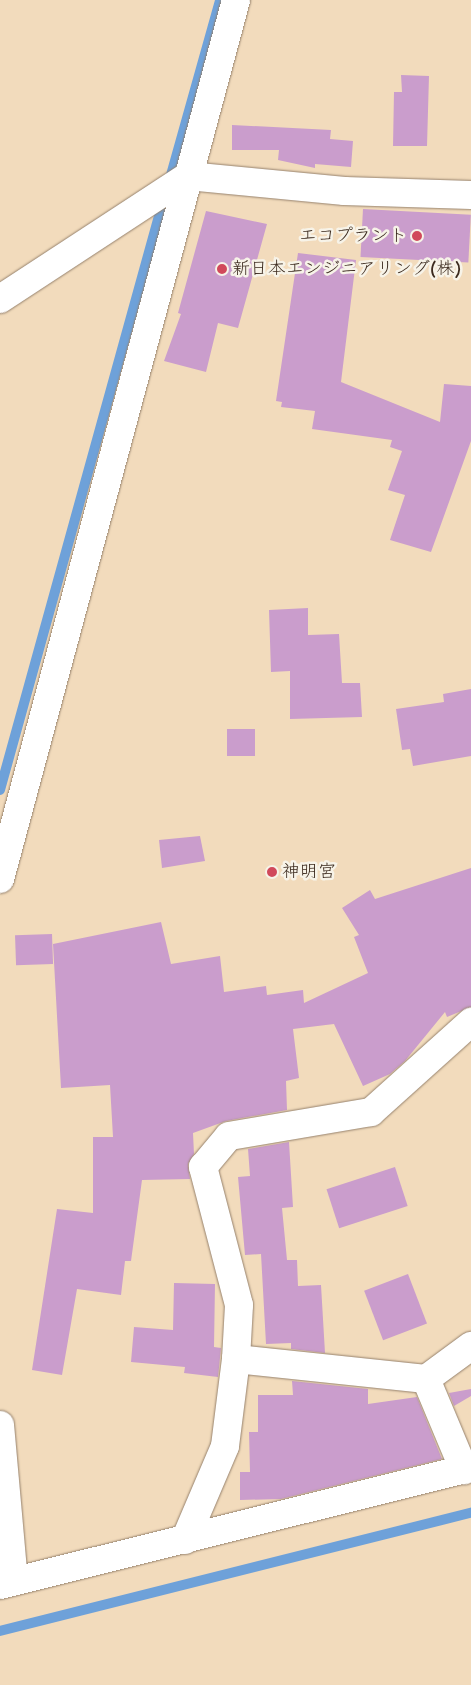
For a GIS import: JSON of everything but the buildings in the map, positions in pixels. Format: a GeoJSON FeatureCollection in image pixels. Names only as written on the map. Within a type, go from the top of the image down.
{"type":"FeatureCollection","features":[{"type":"Feature","properties":{"kind":"street"},"geometry":{"type":"LineString","coordinates":[[0,879],[236,0]]}},
{"type":"Feature","properties":{"kind":"street"},"geometry":{"type":"LineString","coordinates":[[0,300],[188,176],[344,191],[471,195]]}},
{"type":"Feature","properties":{"kind":"street"},"geometry":{"type":"LineString","coordinates":[[185,1540],[225,1446],[236,1359],[239,1305],[203,1167],[229,1136],[371,1112],[471,1022]]}},
{"type":"Feature","properties":{"kind":"street"},"geometry":{"type":"LineString","coordinates":[[236,1359],[426,1379],[471,1346]]}},
{"type":"Feature","properties":{"kind":"street"},"geometry":{"type":"LineString","coordinates":[[0,1425],[7,1583],[467,1469],[426,1379]]}},
{"type":"Feature","properties":{"kind":"waterway"},"geometry":{"type":"LineString","coordinates":[[169,182],[220,0]]}},
{"type":"Feature","properties":{"kind":"waterway"},"geometry":{"type":"LineString","coordinates":[[0,790],[164,198]]}},
{"type":"Feature","properties":{"kind":"waterway"},"geometry":{"type":"LineString","coordinates":[[0,1631],[471,1513]]}},
{"type":"Feature","properties":{"kind":"place","name":"エコプラント"},"geometry":{"type":"Point","coordinates":[417,236]}},
{"type":"Feature","properties":{"kind":"place","name":"新日本エンジニアリング(株)"},"geometry":{"type":"Point","coordinates":[222,269]}},
{"type":"Feature","properties":{"kind":"place","name":"神明宮"},"geometry":{"type":"Point","coordinates":[272,872]}}]}
